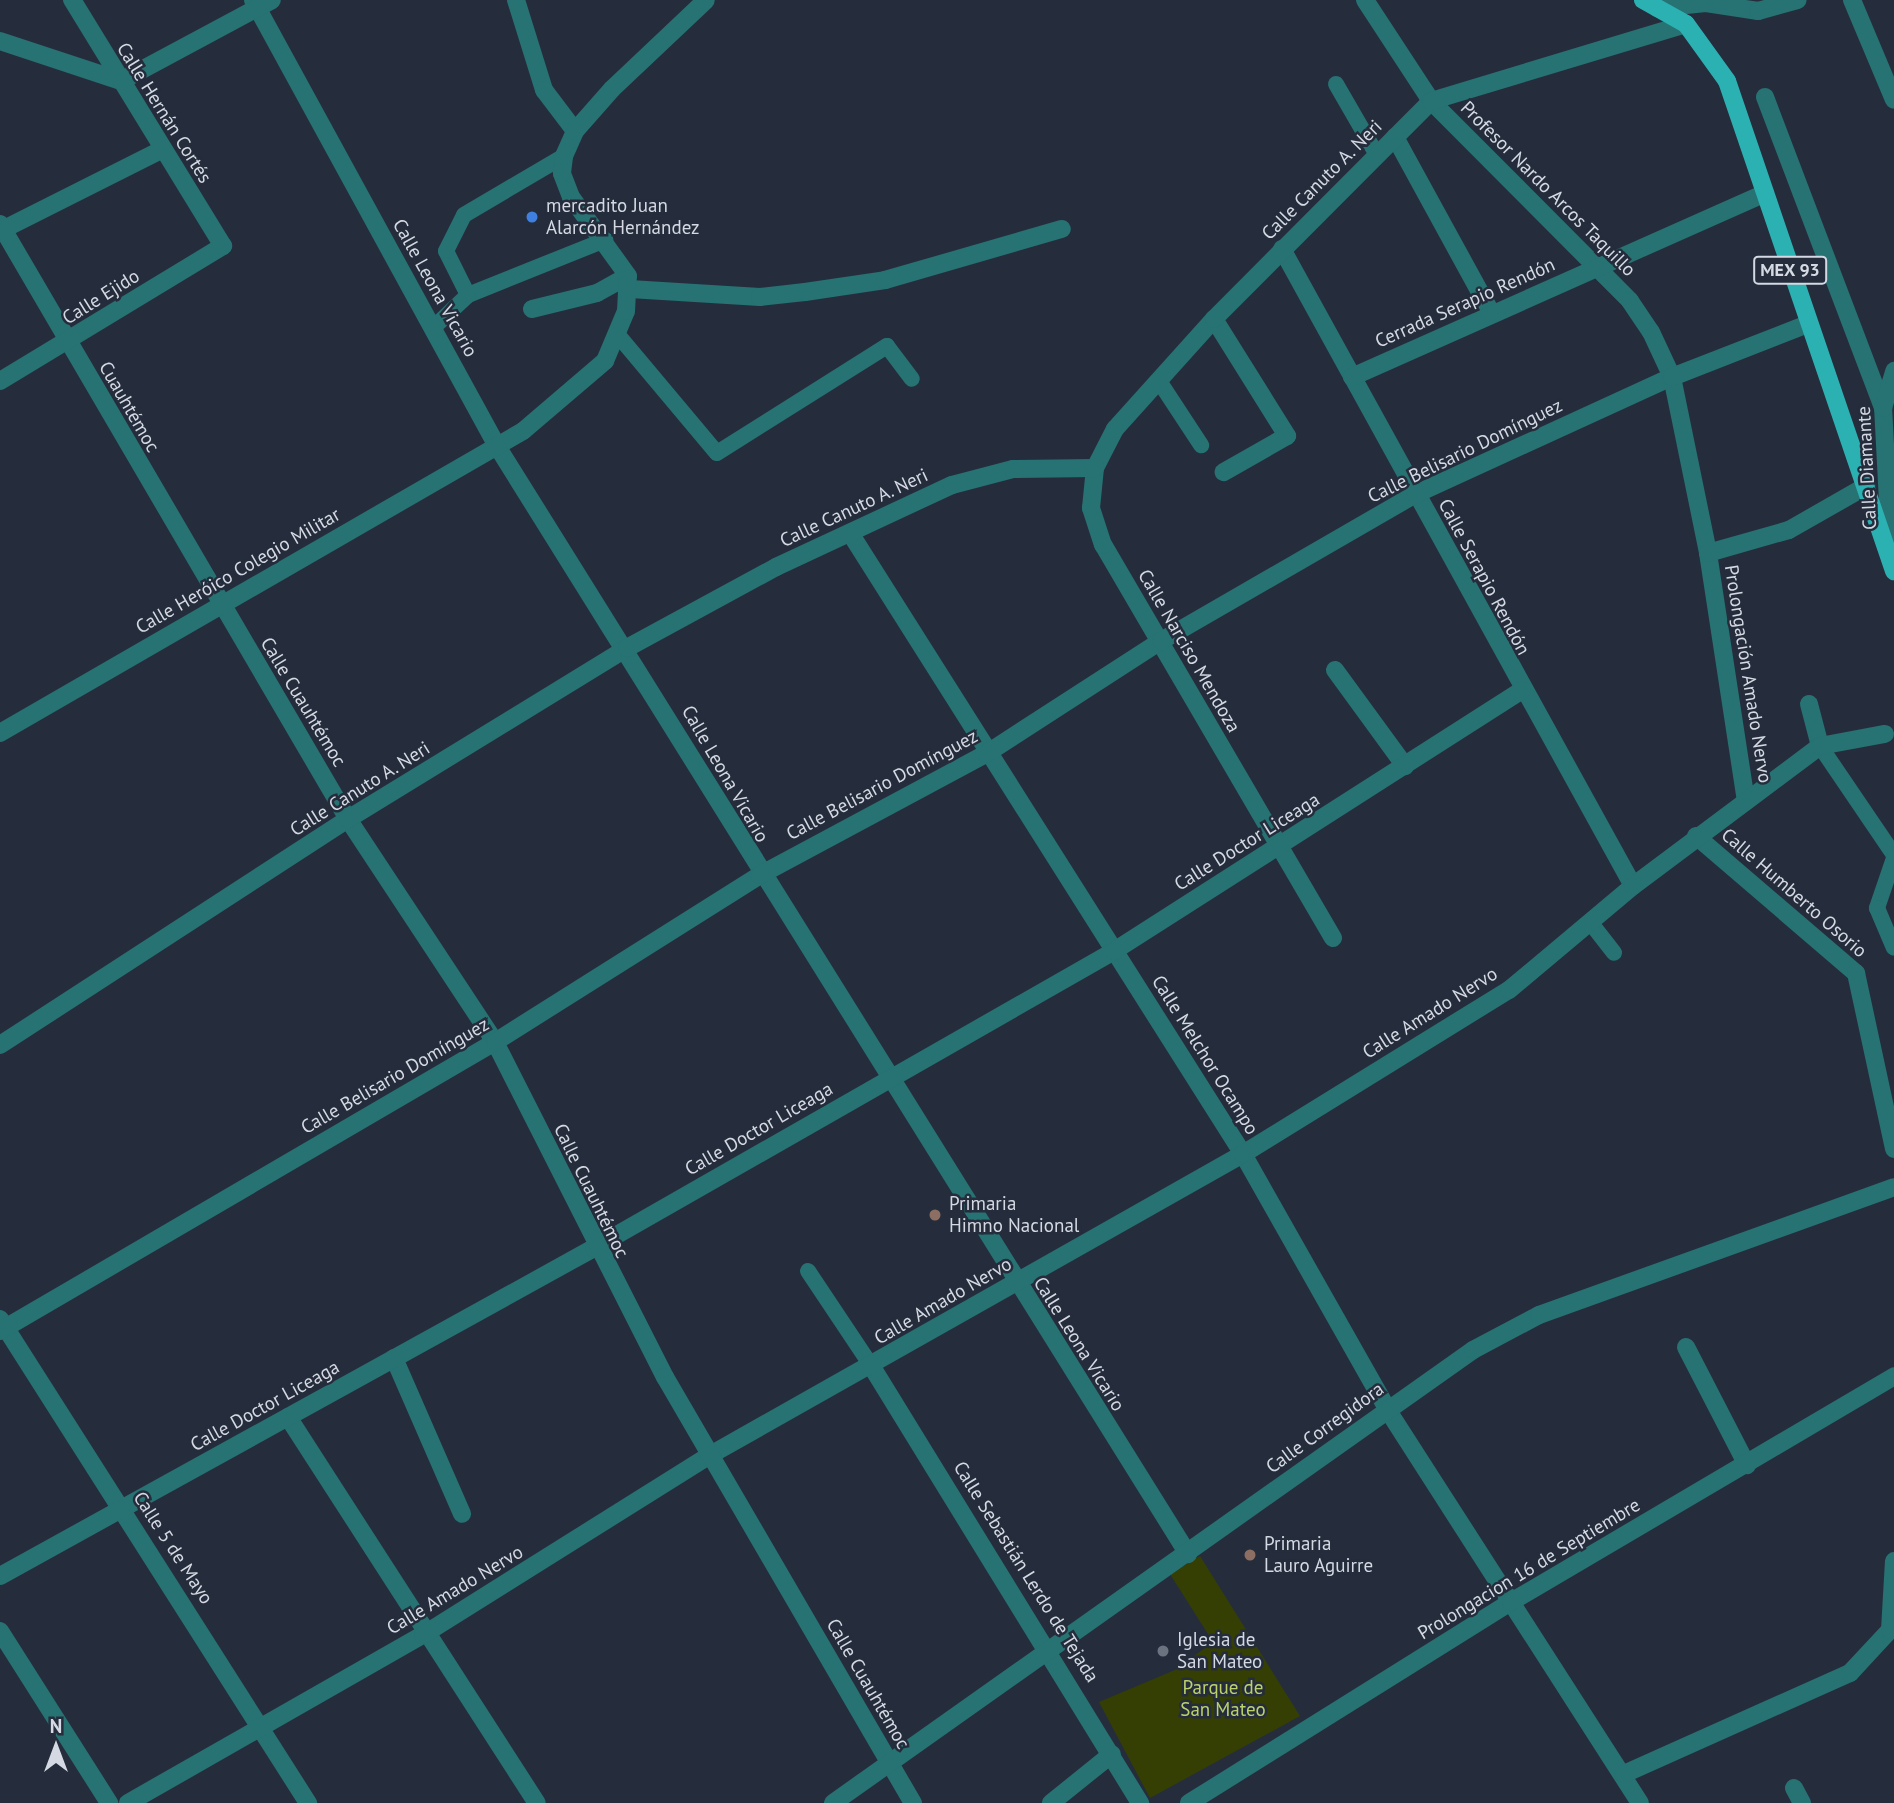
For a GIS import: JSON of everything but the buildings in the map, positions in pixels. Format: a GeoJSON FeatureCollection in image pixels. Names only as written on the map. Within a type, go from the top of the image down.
{"type":"FeatureCollection","features":[{"type":"Feature","properties":{"kind":"main road","name":"MEX 93"},"geometry":{"type":"LineString","coordinates":[[1650,4],[1686,24],[1727,81],[1892,569]]}},
{"type":"Feature","properties":{"kind":"street","name":"Calle Hernán Cortés"},"geometry":{"type":"LineString","coordinates":[[72,0],[223,246]]}},
{"type":"Feature","properties":{"kind":"street"},"geometry":{"type":"LineString","coordinates":[[516,0],[544,90],[575,131]]}},
{"type":"Feature","properties":{"kind":"street","name":"Profesor Nardo Arcos Taquillo"},"geometry":{"type":"LineString","coordinates":[[1365,0],[1431,102],[1630,301],[1672,377]]}},
{"type":"Feature","properties":{"kind":"street"},"geometry":{"type":"LineString","coordinates":[[1650,4],[1706,3],[1758,11],[1798,0]]}},
{"type":"Feature","properties":{"kind":"street"},"geometry":{"type":"LineString","coordinates":[[1852,0],[1894,100]]}},
{"type":"Feature","properties":{"kind":"street"},"geometry":{"type":"LineString","coordinates":[[0,41],[121,81],[261,3]]}},
{"type":"Feature","properties":{"kind":"street","name":"Calle Leona Vicario"},"geometry":{"type":"LineString","coordinates":[[261,3],[497,446],[627,648],[760,875],[1188,1554]]}},
{"type":"Feature","properties":{"kind":"street"},"geometry":{"type":"LineString","coordinates":[[629,282],[605,240],[571,197],[562,173],[564,156],[575,131],[698,4]]}},
{"type":"Feature","properties":{"kind":"street","name":"Calle Canuto A. Neri"},"geometry":{"type":"LineString","coordinates":[[0,1045],[348,819],[627,648],[776,568],[852,536],[952,485],[1013,469],[1095,468],[1115,429],[1214,319],[1431,102],[1686,24]]}},
{"type":"Feature","properties":{"kind":"street"},"geometry":{"type":"LineString","coordinates":[[1336,84],[1377,155]]}},
{"type":"Feature","properties":{"kind":"street"},"geometry":{"type":"LineString","coordinates":[[1765,97],[1883,408]]}},
{"type":"Feature","properties":{"kind":"street"},"geometry":{"type":"LineString","coordinates":[[1395,137],[1491,313]]}},
{"type":"Feature","properties":{"kind":"street"},"geometry":{"type":"LineString","coordinates":[[1,228],[163,149]]}},
{"type":"Feature","properties":{"kind":"street"},"geometry":{"type":"LineString","coordinates":[[468,295],[446,251],[464,215],[564,156]]}},
{"type":"Feature","properties":{"kind":"street","name":"Cerrada Serapio Rendón"},"geometry":{"type":"LineString","coordinates":[[1352,377],[1491,313],[1765,194]]}},
{"type":"Feature","properties":{"kind":"street","name":"Cuauhtémoc"},"geometry":{"type":"LineString","coordinates":[[1,228],[221,604]]}},
{"type":"Feature","properties":{"kind":"street"},"geometry":{"type":"LineString","coordinates":[[532,309],[629,282],[760,297],[805,292],[898,277],[1062,229]]}},
{"type":"Feature","properties":{"kind":"street"},"geometry":{"type":"LineString","coordinates":[[433,328],[468,295],[605,240]]}},
{"type":"Feature","properties":{"kind":"street","name":"Calle Ejido"},"geometry":{"type":"LineString","coordinates":[[0,381],[223,246]]}},
{"type":"Feature","properties":{"kind":"street","name":"Calle Serapio Rendón"},"geometry":{"type":"LineString","coordinates":[[1282,249],[1522,690],[1633,886]]}},
{"type":"Feature","properties":{"kind":"street","name":"Calle Heróico Colegio Militar"},"geometry":{"type":"LineString","coordinates":[[0,733],[497,446],[605,362],[617,334],[629,282]]}},
{"type":"Feature","properties":{"kind":"street"},"geometry":{"type":"LineString","coordinates":[[1214,319],[1287,436],[1224,472]]}},
{"type":"Feature","properties":{"kind":"street","name":"Calle Belisario Domínguez"},"geometry":{"type":"LineString","coordinates":[[2,1326],[495,1042],[760,875],[986,754],[1161,641],[1416,494],[1672,377],[1808,324]]}},
{"type":"Feature","properties":{"kind":"street"},"geometry":{"type":"LineString","coordinates":[[617,334],[694,419],[717,453],[887,346],[912,379]]}},
{"type":"Feature","properties":{"kind":"street","name":"Calle Diamante"},"geometry":{"type":"LineString","coordinates":[[1892,569],[1883,408],[1894,371]]}},
{"type":"Feature","properties":{"kind":"street","name":"Prolongación Amado Nervo"},"geometry":{"type":"LineString","coordinates":[[1672,377],[1708,553],[1746,801]]}},
{"type":"Feature","properties":{"kind":"street"},"geometry":{"type":"LineString","coordinates":[[1159,381],[1201,445]]}},
{"type":"Feature","properties":{"kind":"street","name":"Calle Narciso Mendoza"},"geometry":{"type":"LineString","coordinates":[[1095,468],[1091,508],[1103,545],[1161,641],[1277,848],[1333,938]]}},
{"type":"Feature","properties":{"kind":"street","name":"Prolongación Amado Nervo"},"geometry":{"type":"LineString","coordinates":[[1708,553],[1770,538],[1866,486]]}},
{"type":"Feature","properties":{"kind":"street","name":"Calle Melchor Ocampo"},"geometry":{"type":"LineString","coordinates":[[852,536],[986,754],[1243,1154],[1387,1409],[1624,1774],[1640,1803]]}},
{"type":"Feature","properties":{"kind":"street","name":"Calle Cuauhtémoc"},"geometry":{"type":"LineString","coordinates":[[221,604],[348,819],[431,936],[495,1042],[594,1248],[913,1803]]}},
{"type":"Feature","properties":{"kind":"street"},"geometry":{"type":"LineString","coordinates":[[1335,670],[1405,766]]}},
{"type":"Feature","properties":{"kind":"street","name":"Calle Doctor Liceaga"},"geometry":{"type":"LineString","coordinates":[[0,1576],[594,1248],[1114,951],[1522,690]]}},
{"type":"Feature","properties":{"kind":"street"},"geometry":{"type":"LineString","coordinates":[[1809,704],[1820,746],[1894,857],[1877,908],[1894,948]]}},
{"type":"Feature","properties":{"kind":"street"},"geometry":{"type":"LineString","coordinates":[[1820,746],[1885,734]]}},
{"type":"Feature","properties":{"kind":"street","name":"Calle Amado Nervo"},"geometry":{"type":"LineString","coordinates":[[128,1803],[423,1635],[712,1454],[872,1367],[1243,1154],[1509,990],[1696,836],[1820,746]]}},
{"type":"Feature","properties":{"kind":"street","name":"Calle Humberto Osorio"},"geometry":{"type":"LineString","coordinates":[[1696,836],[1856,973],[1894,1149]]}},
{"type":"Feature","properties":{"kind":"street"},"geometry":{"type":"LineString","coordinates":[[1590,922],[1614,953]]}},
{"type":"Feature","properties":{"kind":"street","name":"Calle Corregidora"},"geometry":{"type":"LineString","coordinates":[[833,1803],[1188,1554],[1387,1409],[1539,1315],[1894,1187]]}},
{"type":"Feature","properties":{"kind":"street"},"geometry":{"type":"LineString","coordinates":[[808,1271],[872,1367]]}},
{"type":"Feature","properties":{"kind":"street","name":"Calle 5 de Mayo"},"geometry":{"type":"LineString","coordinates":[[2,1326],[123,1509],[308,1803]]}},
{"type":"Feature","properties":{"kind":"street"},"geometry":{"type":"LineString","coordinates":[[1686,1347],[1747,1465]]}},
{"type":"Feature","properties":{"kind":"street"},"geometry":{"type":"LineString","coordinates":[[394,1358],[462,1514]]}},
{"type":"Feature","properties":{"kind":"street","name":"Calle Sebastián Lerdo de Tejada"},"geometry":{"type":"LineString","coordinates":[[872,1367],[1051,1648],[1140,1803]]}},
{"type":"Feature","properties":{"kind":"street","name":"Prolongacion 16 de Septiembre"},"geometry":{"type":"LineString","coordinates":[[1189,1803],[1511,1602],[1894,1376]]}},
{"type":"Feature","properties":{"kind":"street"},"geometry":{"type":"LineString","coordinates":[[288,1417],[423,1635],[537,1803]]}},
{"type":"Feature","properties":{"kind":"street"},"geometry":{"type":"LineString","coordinates":[[1624,1774],[1797,1701],[1874,1654],[1889,1630],[1894,1561]]}},
{"type":"Feature","properties":{"kind":"street"},"geometry":{"type":"LineString","coordinates":[[0,1631],[109,1803]]}},
{"type":"Feature","properties":{"kind":"street"},"geometry":{"type":"LineString","coordinates":[[1051,1803],[1112,1754]]}},
{"type":"Feature","properties":{"kind":"green space","name":"Parque de San Mateo"},"geometry":{"type":"Polygon","coordinates":[[[1200,1556],[1300,1716],[1150,1798],[1099,1702],[1175,1670],[1213,1642],[1170,1574],[1200,1556]]]}},
{"type":"Feature","properties":{"kind":"place","name":"mercadito Juan Alarcón Hernández"},"geometry":{"type":"Point","coordinates":[532,217]}},
{"type":"Feature","properties":{"kind":"place","name":"Primaria Himno Nacional"},"geometry":{"type":"Point","coordinates":[935,1215]}},
{"type":"Feature","properties":{"kind":"place","name":"Primaria Lauro Aguirre"},"geometry":{"type":"Point","coordinates":[1250,1555]}},
{"type":"Feature","properties":{"kind":"place","name":"Iglesia de San Mateo"},"geometry":{"type":"Point","coordinates":[1163,1651]}}]}
